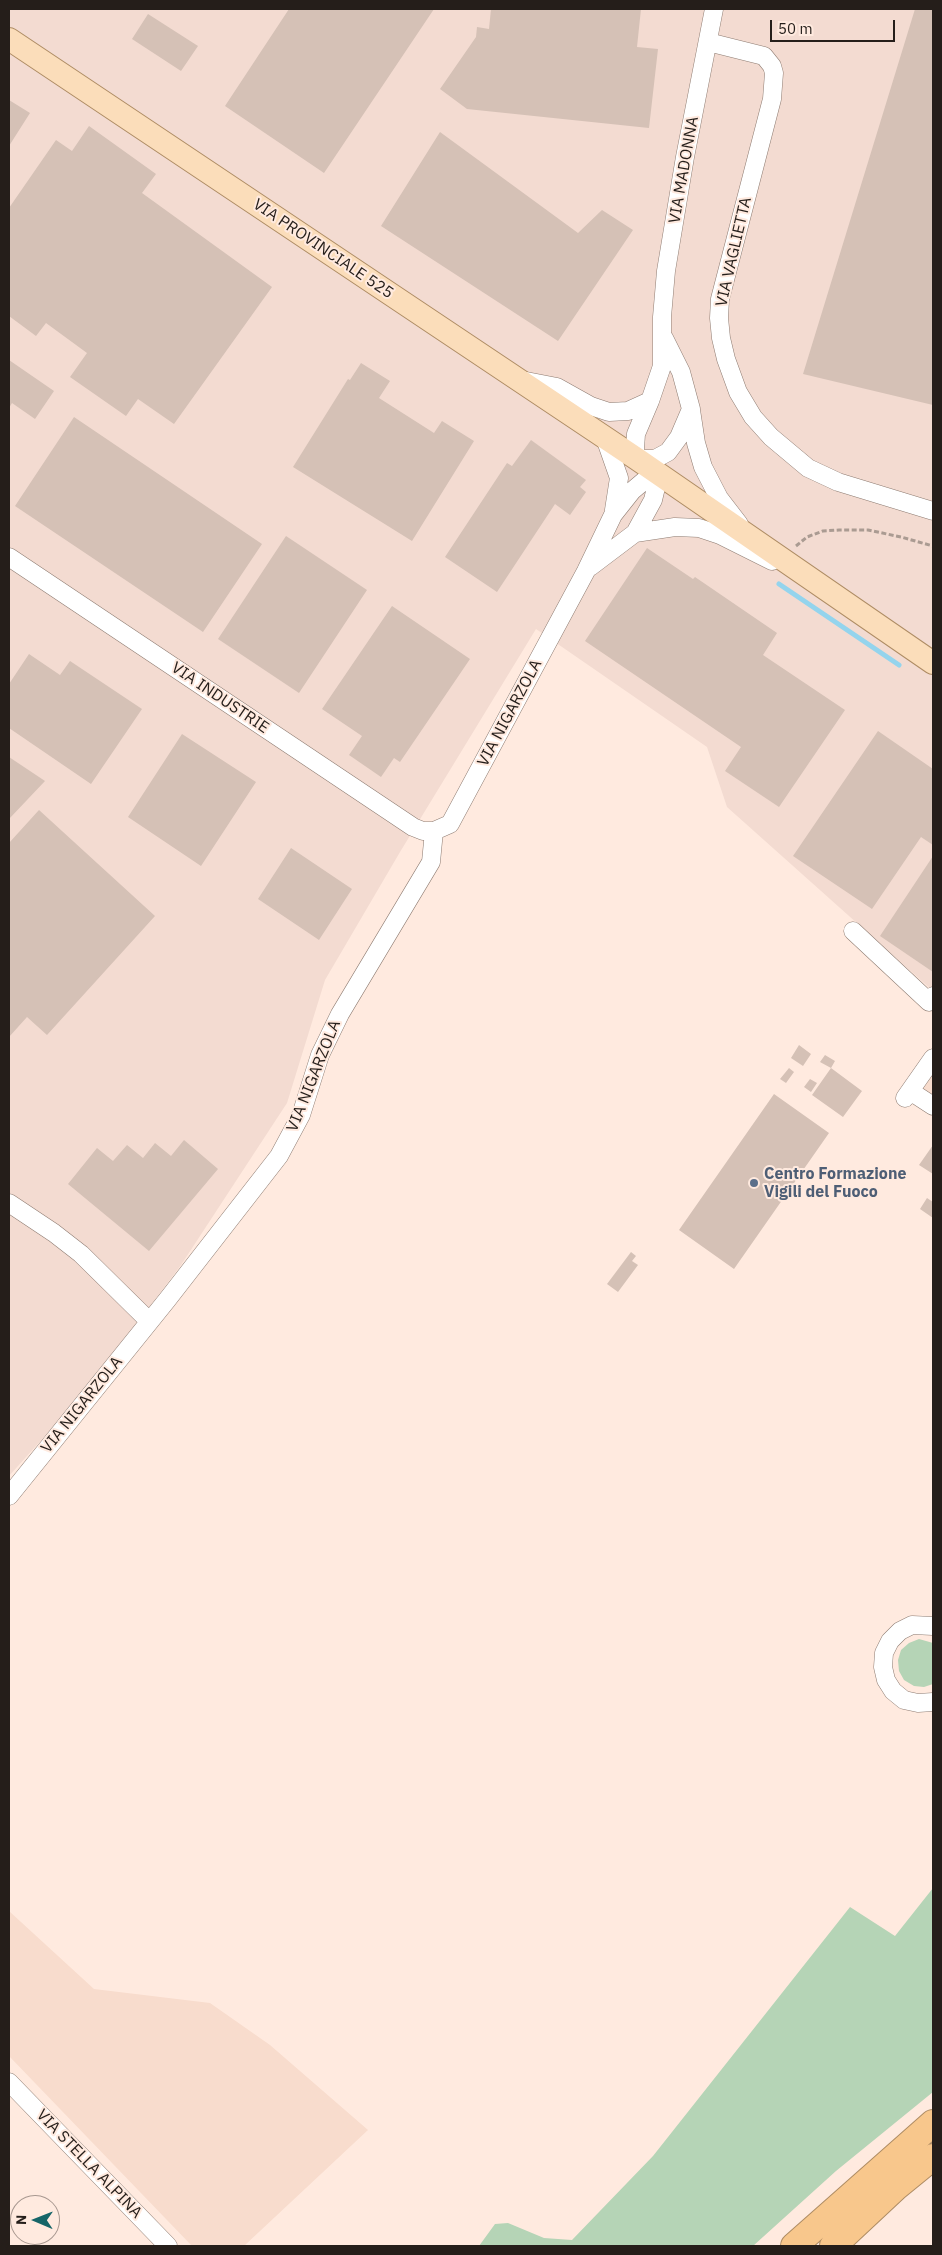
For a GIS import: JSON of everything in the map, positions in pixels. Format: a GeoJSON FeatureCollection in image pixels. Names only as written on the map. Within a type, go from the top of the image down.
{"type":"FeatureCollection","features":[{"type":"Feature","properties":{"kind":"highway"},"geometry":{"type":"LineString","coordinates":[[794,2246],[933,2123]]}},
{"type":"Feature","properties":{"kind":"highway"},"geometry":{"type":"LineString","coordinates":[[833,2246],[895,2188],[933,2157]]}},
{"type":"Feature","properties":{"kind":"main road","name":"VIA PROVINCIALE 525"},"geometry":{"type":"LineString","coordinates":[[9,39],[637,459],[754,541],[793,556],[933,663]]}},
{"type":"Feature","properties":{"kind":"street","name":"VIA MADONNA"},"geometry":{"type":"LineString","coordinates":[[637,459],[635,449],[636,434],[662,366],[662,302],[666,272],[714,9]]}},
{"type":"Feature","properties":{"kind":"street","name":"VIA VAGLIETTA"},"geometry":{"type":"LineString","coordinates":[[708,42],[764,56],[772,66],[774,74],[772,99],[720,299],[721,338],[726,359],[738,392],[747,409],[771,437],[808,468],[838,482],[933,511]]}},
{"type":"Feature","properties":{"kind":"street","name":"VIA MADONNA"},"geometry":{"type":"LineString","coordinates":[[662,333],[681,372],[691,409],[698,452],[710,481],[726,508],[754,541]]}},
{"type":"Feature","properties":{"kind":"street"},"geometry":{"type":"LineString","coordinates":[[519,380],[552,386],[591,406],[609,412],[628,411],[650,401]]}},
{"type":"Feature","properties":{"kind":"street"},"geometry":{"type":"LineString","coordinates":[[637,459],[655,459],[668,452],[680,437],[691,409]]}},
{"type":"Feature","properties":{"kind":"street","name":"VIA NIGARZOLA"},"geometry":{"type":"LineString","coordinates":[[605,438],[619,478],[613,515]]}},
{"type":"Feature","properties":{"kind":"street","name":"VIA NIGARZOLA"},"geometry":{"type":"LineString","coordinates":[[9,1496],[279,1156],[301,1115],[320,1055],[340,1014],[431,862],[434,831],[450,824],[586,571],[613,515],[632,490],[645,480],[659,475]]}},
{"type":"Feature","properties":{"kind":"street","name":"VIA NIGARZOLA"},"geometry":{"type":"LineString","coordinates":[[586,571],[634,533],[653,500],[659,475]]}},
{"type":"Feature","properties":{"kind":"street"},"geometry":{"type":"LineString","coordinates":[[634,533],[675,527],[699,528],[730,539],[761,556],[793,556]]}},
{"type":"Feature","properties":{"kind":"street","name":"VIA INDUSTRIE"},"geometry":{"type":"LineString","coordinates":[[9,557],[413,828],[423,831],[434,831]]}},
{"type":"Feature","properties":{"kind":"street"},"geometry":{"type":"LineString","coordinates":[[853,931],[929,1002],[933,996]]}},
{"type":"Feature","properties":{"kind":"street"},"geometry":{"type":"LineString","coordinates":[[933,1058],[908,1095],[933,1106]]}},
{"type":"Feature","properties":{"kind":"street"},"geometry":{"type":"LineString","coordinates":[[9,1204],[54,1232],[81,1254],[149,1322]]}},
{"type":"Feature","properties":{"kind":"street"},"geometry":{"type":"LineString","coordinates":[[928,1703],[904,1700],[886,1680],[882,1667],[884,1653],[890,1641],[900,1631],[933,1617]]}},
{"type":"Feature","properties":{"kind":"street"},"geometry":{"type":"LineString","coordinates":[[912,1625],[933,1626]]}},
{"type":"Feature","properties":{"kind":"street","name":"VIA STELLA ALPINA"},"geometry":{"type":"LineString","coordinates":[[9,2082],[168,2246]]}},
{"type":"Feature","properties":{"kind":"path"},"geometry":{"type":"LineString","coordinates":[[793,556],[807,537],[823,531],[868,530],[933,546]]}},
{"type":"Feature","properties":{"kind":"shaded area"},"geometry":{"type":"Polygon","coordinates":[[[9,9],[933,9],[933,991],[727,807],[707,747],[536,629],[400,852],[325,980],[287,1103],[181,1265],[88,1388],[9,1476],[9,9]]]}},
{"type":"Feature","properties":{"kind":"shaded area"},"geometry":{"type":"Polygon","coordinates":[[[933,1062],[933,1099],[917,1088],[933,1062]]]}},
{"type":"Feature","properties":{"kind":"shaded area"},"geometry":{"type":"Polygon","coordinates":[[[9,1911],[94,1989],[210,2003],[270,2045],[368,2130],[244,2246],[192,2246],[9,2056],[9,1911]]]}},
{"type":"Feature","properties":{"kind":"green space"},"geometry":{"type":"Polygon","coordinates":[[[919,1639],[933,1643],[933,1684],[924,1687],[914,1686],[904,1680],[899,1671],[898,1660],[901,1650],[909,1643],[919,1639]]]}},
{"type":"Feature","properties":{"kind":"green space"},"geometry":{"type":"Polygon","coordinates":[[[933,1888],[933,2092],[836,2171],[753,2246],[479,2246],[495,2224],[508,2223],[544,2238],[572,2240],[653,2156],[850,1907],[895,1936],[933,1888]]]}},
{"type":"Feature","properties":{"kind":"building"},"geometry":{"type":"Polygon","coordinates":[[[289,9],[434,9],[324,173],[225,106],[289,9]]]}},
{"type":"Feature","properties":{"kind":"building"},"geometry":{"type":"Polygon","coordinates":[[[491,9],[641,9],[637,47],[658,49],[649,128],[467,109],[440,89],[476,37],[477,27],[489,29],[491,9]]]}},
{"type":"Feature","properties":{"kind":"building"},"geometry":{"type":"Polygon","coordinates":[[[915,9],[933,9],[933,405],[803,374],[915,9]]]}},
{"type":"Feature","properties":{"kind":"building"},"geometry":{"type":"Polygon","coordinates":[[[148,14],[198,46],[181,71],[132,39],[148,14]]]}},
{"type":"Feature","properties":{"kind":"building"},"geometry":{"type":"Polygon","coordinates":[[[9,100],[30,113],[9,146],[9,100]]]}},
{"type":"Feature","properties":{"kind":"building"},"geometry":{"type":"Polygon","coordinates":[[[89,126],[156,174],[142,193],[272,287],[174,424],[138,399],[126,416],[70,377],[87,353],[46,323],[36,336],[9,316],[9,208],[56,140],[72,151],[89,126]]]}},
{"type":"Feature","properties":{"kind":"building"},"geometry":{"type":"Polygon","coordinates":[[[440,132],[578,233],[602,210],[633,230],[558,341],[381,226],[440,132]]]}},
{"type":"Feature","properties":{"kind":"building"},"geometry":{"type":"Polygon","coordinates":[[[9,360],[54,391],[35,419],[12,403],[9,408],[9,360]]]}},
{"type":"Feature","properties":{"kind":"building"},"geometry":{"type":"Polygon","coordinates":[[[361,363],[390,381],[379,398],[434,433],[442,421],[474,441],[412,541],[293,467],[348,379],[350,380],[361,363]]]}},
{"type":"Feature","properties":{"kind":"building"},"geometry":{"type":"Polygon","coordinates":[[[74,417],[262,544],[203,632],[15,506],[74,417]]]}},
{"type":"Feature","properties":{"kind":"building"},"geometry":{"type":"Polygon","coordinates":[[[531,440],[586,480],[580,487],[586,492],[570,515],[555,504],[497,592],[445,557],[507,463],[512,466],[531,440]]]}},
{"type":"Feature","properties":{"kind":"building"},"geometry":{"type":"Polygon","coordinates":[[[286,536],[367,590],[299,693],[218,639],[286,536]]]}},
{"type":"Feature","properties":{"kind":"building"},"geometry":{"type":"Polygon","coordinates":[[[647,548],[693,579],[695,577],[777,633],[763,655],[845,710],[779,807],[725,771],[741,747],[585,641],[647,548]]]}},
{"type":"Feature","properties":{"kind":"building"},"geometry":{"type":"Polygon","coordinates":[[[392,606],[470,659],[400,762],[394,758],[381,777],[349,755],[362,736],[322,709],[392,606]]]}},
{"type":"Feature","properties":{"kind":"building"},"geometry":{"type":"Polygon","coordinates":[[[29,654],[60,675],[70,661],[142,709],[91,784],[9,728],[9,684],[29,654]]]}},
{"type":"Feature","properties":{"kind":"building"},"geometry":{"type":"Polygon","coordinates":[[[878,731],[933,769],[933,845],[921,837],[872,909],[793,856],[878,731]]]}},
{"type":"Feature","properties":{"kind":"building"},"geometry":{"type":"Polygon","coordinates":[[[182,734],[256,782],[201,866],[128,817],[182,734]]]}},
{"type":"Feature","properties":{"kind":"building"},"geometry":{"type":"Polygon","coordinates":[[[9,757],[45,781],[9,819],[9,757]]]}},
{"type":"Feature","properties":{"kind":"building"},"geometry":{"type":"Polygon","coordinates":[[[39,810],[155,916],[47,1035],[27,1017],[9,1037],[9,843],[39,810]]]}},
{"type":"Feature","properties":{"kind":"building"},"geometry":{"type":"Polygon","coordinates":[[[291,848],[352,889],[319,940],[258,899],[291,848]]]}},
{"type":"Feature","properties":{"kind":"building"},"geometry":{"type":"Polygon","coordinates":[[[933,856],[933,972],[880,936],[933,856]]]}},
{"type":"Feature","properties":{"kind":"building"},"geometry":{"type":"Polygon","coordinates":[[[799,1045],[811,1054],[803,1066],[791,1058],[799,1045]]]}},
{"type":"Feature","properties":{"kind":"building"},"geometry":{"type":"Polygon","coordinates":[[[825,1055],[835,1061],[831,1068],[820,1062],[825,1055]]]}},
{"type":"Feature","properties":{"kind":"building"},"geometry":{"type":"Polygon","coordinates":[[[789,1068],[794,1072],[786,1083],[780,1079],[789,1068]]]}},
{"type":"Feature","properties":{"kind":"building"},"geometry":{"type":"Polygon","coordinates":[[[831,1068],[862,1091],[843,1117],[812,1095],[831,1068]]]}},
{"type":"Feature","properties":{"kind":"building"},"geometry":{"type":"Polygon","coordinates":[[[810,1079],[817,1083],[811,1092],[804,1087],[810,1079]]]}},
{"type":"Feature","properties":{"kind":"building"},"geometry":{"type":"Polygon","coordinates":[[[774,1094],[829,1133],[734,1269],[679,1230],[774,1094]]]}},
{"type":"Feature","properties":{"kind":"building"},"geometry":{"type":"Polygon","coordinates":[[[184,1140],[218,1169],[149,1251],[68,1184],[97,1148],[113,1161],[127,1145],[143,1158],[155,1143],[171,1156],[184,1140]]]}},
{"type":"Feature","properties":{"kind":"building"},"geometry":{"type":"Polygon","coordinates":[[[933,1145],[933,1174],[919,1165],[933,1145]]]}},
{"type":"Feature","properties":{"kind":"building"},"geometry":{"type":"Polygon","coordinates":[[[927,1198],[933,1202],[933,1218],[920,1209],[927,1198]]]}},
{"type":"Feature","properties":{"kind":"building"},"geometry":{"type":"Polygon","coordinates":[[[631,1252],[636,1256],[632,1261],[638,1265],[618,1292],[607,1284],[631,1252]]]}},
{"type":"Feature","properties":{"kind":"waterway"},"geometry":{"type":"LineString","coordinates":[[779,584],[899,665]]}},
{"type":"Feature","properties":{"kind":"place","name":"Centro Formazione Vigili del Fuoco"},"geometry":{"type":"Point","coordinates":[754,1183]}}]}
